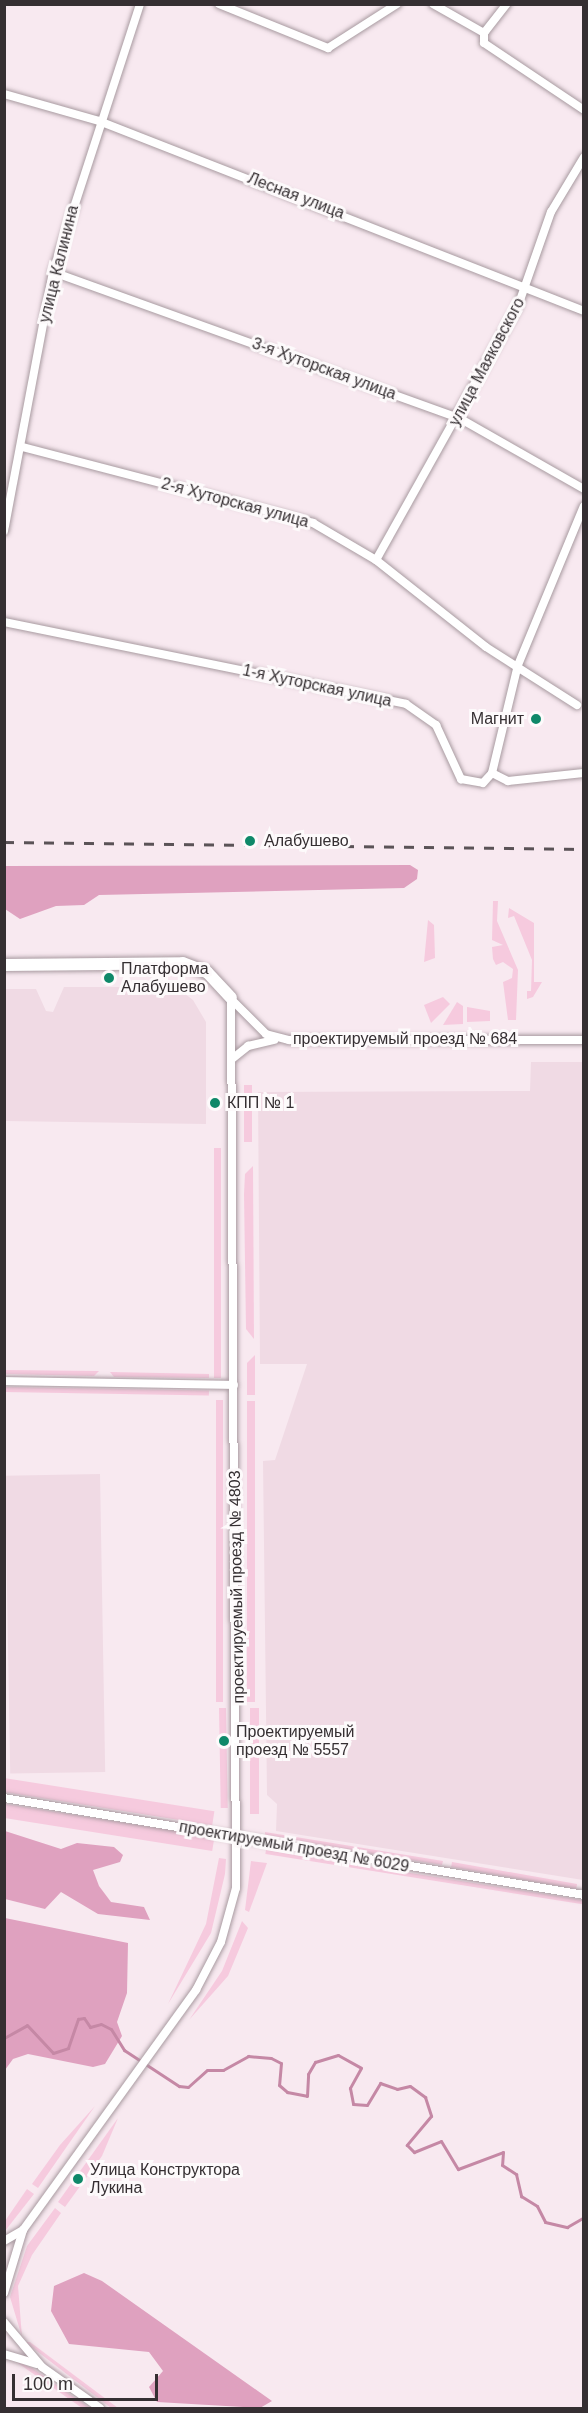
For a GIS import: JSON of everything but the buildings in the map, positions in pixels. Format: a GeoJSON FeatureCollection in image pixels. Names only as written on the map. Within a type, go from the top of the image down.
{"type":"FeatureCollection","features":[{"type":"Feature","properties":{"kind":"street","name":"улица Калинина"},"geometry":{"type":"LineString","coordinates":[[4,531],[22,447],[53,273],[99,121],[140,4]]}},
{"type":"Feature","properties":{"kind":"street"},"geometry":{"type":"LineString","coordinates":[[219,4],[328,48],[397,4]]}},
{"type":"Feature","properties":{"kind":"street"},"geometry":{"type":"LineString","coordinates":[[433,4],[484,33]]}},
{"type":"Feature","properties":{"kind":"street"},"geometry":{"type":"LineString","coordinates":[[507,4],[484,33],[483,43],[584,111]]}},
{"type":"Feature","properties":{"kind":"street","name":"Лесная улица"},"geometry":{"type":"LineString","coordinates":[[4,94],[99,121],[584,311]]}},
{"type":"Feature","properties":{"kind":"street","name":"улица Маяковского"},"geometry":{"type":"LineString","coordinates":[[376,560],[459,418],[526,288],[551,212],[584,157]]}},
{"type":"Feature","properties":{"kind":"street","name":"3-я Хуторская улица"},"geometry":{"type":"LineString","coordinates":[[53,273],[459,418],[584,489]]}},
{"type":"Feature","properties":{"kind":"street","name":"2-я Хуторская улица"},"geometry":{"type":"LineString","coordinates":[[22,447],[313,523],[376,560],[518,665],[577,705]]}},
{"type":"Feature","properties":{"kind":"street"},"geometry":{"type":"LineString","coordinates":[[584,506],[518,665],[492,773],[508,781],[584,773]]}},
{"type":"Feature","properties":{"kind":"street","name":"1-я Хуторская улица"},"geometry":{"type":"LineString","coordinates":[[4,622],[406,704],[436,725],[461,780],[483,783],[492,773]]}},
{"type":"Feature","properties":{"kind":"street","name":"проектируемый проезд № 684"},"geometry":{"type":"LineString","coordinates":[[4,965],[183,963],[207,972],[266,1034],[289,1040],[584,1040]]}},
{"type":"Feature","properties":{"kind":"street","name":"проектируемый проезд № 4803"},"geometry":{"type":"LineString","coordinates":[[4,2293],[23,2230],[176,2018],[221,1942],[236,1888],[239,1838],[231,998]]}},
{"type":"Feature","properties":{"kind":"street"},"geometry":{"type":"LineString","coordinates":[[232,1059],[256,1042],[289,1040]]}},
{"type":"Feature","properties":{"kind":"street"},"geometry":{"type":"LineString","coordinates":[[4,1381],[234,1385]]}},
{"type":"Feature","properties":{"kind":"street","name":"проектируемый проезд № 6029"},"geometry":{"type":"LineString","coordinates":[[4,1798],[584,1895]]}},
{"type":"Feature","properties":{"kind":"street","name":"проектируемый проезд № 4803"},"geometry":{"type":"LineString","coordinates":[[4,2241],[23,2230]]}},
{"type":"Feature","properties":{"kind":"street"},"geometry":{"type":"LineString","coordinates":[[4,2322],[42,2367],[100,2409]]}},
{"type":"Feature","properties":{"kind":"street"},"geometry":{"type":"LineString","coordinates":[[4,2354],[42,2367]]}},
{"type":"Feature","properties":{"kind":"shaded area"},"geometry":{"type":"Polygon","coordinates":[[[410,865],[418,870],[417,879],[404,888],[99,895],[84,905],[56,906],[20,919],[5,909],[5,866],[410,865]]]}},
{"type":"Feature","properties":{"kind":"shaded area"},"geometry":{"type":"Polygon","coordinates":[[[493,901],[498,901],[497,921],[518,970],[516,1020],[508,1020],[503,982],[512,978],[513,969],[503,962],[496,965],[493,959],[492,947],[503,945],[492,940],[493,901]]]}},
{"type":"Feature","properties":{"kind":"shaded area"},"geometry":{"type":"Polygon","coordinates":[[[509,908],[534,923],[534,982],[542,982],[533,997],[527,999],[527,991],[531,991],[532,960],[514,916],[508,918],[509,908]]]}},
{"type":"Feature","properties":{"kind":"shaded area"},"geometry":{"type":"Polygon","coordinates":[[[428,920],[434,925],[435,958],[424,962],[428,920]]]}},
{"type":"Feature","properties":{"kind":"shaded area"},"geometry":{"type":"Polygon","coordinates":[[[64,987],[176,987],[193,1000],[206,1022],[206,1124],[5,1121],[5,989],[36,989],[46,1011],[53,1012],[64,987]]]}},
{"type":"Feature","properties":{"kind":"shaded area"},"geometry":{"type":"Polygon","coordinates":[[[443,997],[450,1004],[431,1023],[424,1005],[443,997]]]}},
{"type":"Feature","properties":{"kind":"shaded area"},"geometry":{"type":"Polygon","coordinates":[[[457,1002],[463,1006],[463,1024],[443,1025],[457,1002]]]}},
{"type":"Feature","properties":{"kind":"shaded area"},"geometry":{"type":"Polygon","coordinates":[[[467,1007],[490,1011],[490,1021],[467,1022],[467,1007]]]}},
{"type":"Feature","properties":{"kind":"shaded area"},"geometry":{"type":"Polygon","coordinates":[[[531,1062],[583,1062],[583,1880],[276,1831],[277,1804],[267,1795],[263,1461],[275,1460],[307,1364],[260,1364],[258,1092],[530,1091],[531,1062]]]}},
{"type":"Feature","properties":{"kind":"shaded area"},"geometry":{"type":"Polygon","coordinates":[[[244,1085],[252,1085],[252,1142],[244,1142],[244,1085]]]}},
{"type":"Feature","properties":{"kind":"shaded area"},"geometry":{"type":"Polygon","coordinates":[[[214,1148],[221,1148],[221,1378],[214,1378],[214,1148]]]}},
{"type":"Feature","properties":{"kind":"shaded area"},"geometry":{"type":"Polygon","coordinates":[[[253,1166],[254,1339],[246,1329],[244,1194],[245,1174],[253,1166]]]}},
{"type":"Feature","properties":{"kind":"shaded area"},"geometry":{"type":"Polygon","coordinates":[[[255,1355],[255,1395],[247,1395],[247,1363],[255,1355]]]}},
{"type":"Feature","properties":{"kind":"shaded area"},"geometry":{"type":"Polygon","coordinates":[[[5,1370],[99,1371],[94,1376],[5,1374],[5,1370]]]}},
{"type":"Feature","properties":{"kind":"shaded area"},"geometry":{"type":"Polygon","coordinates":[[[110,1372],[209,1374],[209,1378],[114,1377],[110,1372]]]}},
{"type":"Feature","properties":{"kind":"shaded area"},"geometry":{"type":"Polygon","coordinates":[[[5,1387],[209,1391],[209,1396],[5,1392],[5,1387]]]}},
{"type":"Feature","properties":{"kind":"shaded area"},"geometry":{"type":"Polygon","coordinates":[[[216,1400],[223,1400],[223,1702],[216,1702],[216,1400]]]}},
{"type":"Feature","properties":{"kind":"shaded area"},"geometry":{"type":"Polygon","coordinates":[[[247,1401],[255,1401],[255,1702],[247,1702],[247,1401]]]}},
{"type":"Feature","properties":{"kind":"shaded area"},"geometry":{"type":"Polygon","coordinates":[[[100,1474],[105,1772],[10,1774],[5,1476],[100,1474]]]}},
{"type":"Feature","properties":{"kind":"shaded area"},"geometry":{"type":"Polygon","coordinates":[[[219,1708],[226,1708],[228,1808],[221,1808],[219,1708]]]}},
{"type":"Feature","properties":{"kind":"shaded area"},"geometry":{"type":"Polygon","coordinates":[[[250,1708],[259,1708],[259,1814],[250,1814],[250,1708]]]}},
{"type":"Feature","properties":{"kind":"shaded area"},"geometry":{"type":"Polygon","coordinates":[[[4,1778],[214,1811],[212,1825],[4,1792],[4,1778]]]}},
{"type":"Feature","properties":{"kind":"shaded area"},"geometry":{"type":"Polygon","coordinates":[[[5,1804],[214,1837],[212,1851],[4,1818],[5,1804]]]}},
{"type":"Feature","properties":{"kind":"shaded area"},"geometry":{"type":"Polygon","coordinates":[[[5,1831],[61,1849],[77,1843],[114,1847],[123,1855],[120,1862],[93,1870],[99,1886],[111,1902],[144,1907],[150,1920],[98,1914],[61,1892],[45,1909],[5,1899],[5,1831]]]}},
{"type":"Feature","properties":{"kind":"shaded area"},"geometry":{"type":"Polygon","coordinates":[[[265,1832],[443,1861],[442,1865],[265,1837],[265,1832]]]}},
{"type":"Feature","properties":{"kind":"shaded area"},"geometry":{"type":"Polygon","coordinates":[[[266,1850],[583,1900],[582,1904],[265,1854],[266,1850]]]}},
{"type":"Feature","properties":{"kind":"shaded area"},"geometry":{"type":"Polygon","coordinates":[[[219,1858],[226,1859],[225,1874],[211,1933],[168,2004],[206,1924],[219,1858]]]}},
{"type":"Feature","properties":{"kind":"shaded area"},"geometry":{"type":"Polygon","coordinates":[[[251,1861],[267,1863],[249,1912],[245,1910],[251,1861]]]}},
{"type":"Feature","properties":{"kind":"shaded area"},"geometry":{"type":"Polygon","coordinates":[[[452,1862],[577,1884],[576,1889],[451,1867],[452,1862]]]}},
{"type":"Feature","properties":{"kind":"shaded area"},"geometry":{"type":"Polygon","coordinates":[[[5,1918],[128,1943],[127,1993],[117,2022],[122,2036],[105,2064],[93,2067],[28,2054],[13,2059],[5,2070],[5,1918]]]}},
{"type":"Feature","properties":{"kind":"shaded area"},"geometry":{"type":"Polygon","coordinates":[[[242,1921],[248,1928],[228,1976],[189,2020],[222,1971],[242,1921]]]}},
{"type":"Feature","properties":{"kind":"shaded area"},"geometry":{"type":"Polygon","coordinates":[[[95,2106],[38,2188],[32,2184],[60,2145],[95,2106]]]}},
{"type":"Feature","properties":{"kind":"shaded area"},"geometry":{"type":"Polygon","coordinates":[[[118,2118],[102,2156],[65,2207],[58,2202],[118,2118]]]}},
{"type":"Feature","properties":{"kind":"shaded area"},"geometry":{"type":"Polygon","coordinates":[[[27,2189],[34,2194],[5,2231],[5,2221],[27,2189]]]}},
{"type":"Feature","properties":{"kind":"shaded area"},"geometry":{"type":"Polygon","coordinates":[[[55,2208],[61,2213],[32,2255],[18,2286],[22,2337],[10,2297],[27,2246],[55,2208]]]}},
{"type":"Feature","properties":{"kind":"shaded area"},"geometry":{"type":"Polygon","coordinates":[[[84,2273],[102,2281],[272,2401],[260,2408],[157,2402],[149,2387],[163,2371],[149,2352],[69,2344],[51,2311],[54,2286],[84,2273]]]}},
{"type":"Feature","properties":{"kind":"shaded area"},"geometry":{"type":"Polygon","coordinates":[[[25,2342],[30,2342],[118,2408],[111,2408],[25,2342]]]}},
{"type":"Feature","properties":{"kind":"shaded area"},"geometry":{"type":"Polygon","coordinates":[[[15,2361],[32,2368],[90,2408],[82,2408],[15,2361]]]}},
{"type":"Feature","properties":{"kind":"waterway"},"geometry":{"type":"LineString","coordinates":[[4,2038],[27,2025],[53,2053],[68,2048],[78,2019],[84,2018],[90,2027],[101,2024],[111,2029],[124,2050],[179,2086],[188,2087],[207,2070],[223,2070],[248,2056],[271,2058],[281,2063],[279,2085],[287,2092],[307,2096],[308,2074],[315,2062],[338,2055],[361,2068],[350,2088],[353,2104],[367,2105],[380,2083],[397,2089],[410,2086],[425,2097],[431,2116],[407,2145],[414,2152],[441,2141],[458,2169],[503,2152],[502,2165],[516,2174],[521,2196],[537,2206],[545,2222],[567,2227],[584,2217]]}},
{"type":"Feature","properties":{"kind":"railway"},"geometry":{"type":"LineString","coordinates":[[4,842],[584,849]]}},
{"type":"Feature","properties":{"kind":"place","name":"Магнит"},"geometry":{"type":"Point","coordinates":[536,719]}},
{"type":"Feature","properties":{"kind":"place","name":"Алабушево"},"geometry":{"type":"Point","coordinates":[250,841]}},
{"type":"Feature","properties":{"kind":"place","name":"Платформа Алабушево"},"geometry":{"type":"Point","coordinates":[109,978]}},
{"type":"Feature","properties":{"kind":"place","name":"КПП № 1"},"geometry":{"type":"Point","coordinates":[215,1103]}},
{"type":"Feature","properties":{"kind":"place","name":"Проектируемый проезд № 5557"},"geometry":{"type":"Point","coordinates":[224,1741]}},
{"type":"Feature","properties":{"kind":"place","name":"Улица Конструктора Лукина"},"geometry":{"type":"Point","coordinates":[78,2179]}}]}
